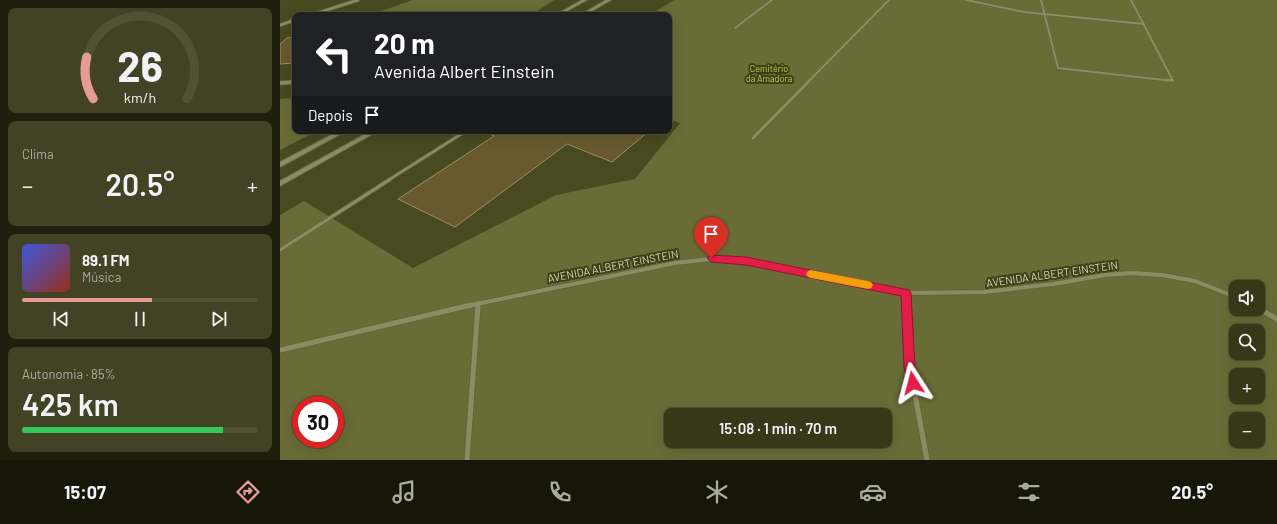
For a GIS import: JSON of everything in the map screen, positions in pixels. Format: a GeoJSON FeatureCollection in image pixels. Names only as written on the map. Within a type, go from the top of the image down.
{"type":"FeatureCollection","features":[{"type":"Feature","properties":{"kind":"street"},"geometry":{"type":"LineString","coordinates":[[320,12],[358,0]]}},
{"type":"Feature","properties":{"kind":"street"},"geometry":{"type":"LineString","coordinates":[[563,12],[585,0]]}},
{"type":"Feature","properties":{"kind":"street"},"geometry":{"type":"LineString","coordinates":[[587,12],[609,0]]}},
{"type":"Feature","properties":{"kind":"street"},"geometry":{"type":"LineString","coordinates":[[280,25],[292,21]]}},
{"type":"Feature","properties":{"kind":"street"},"geometry":{"type":"LineString","coordinates":[[280,82],[292,82]]}},
{"type":"Feature","properties":{"kind":"street"},"geometry":{"type":"LineString","coordinates":[[280,165],[337,134]]}},
{"type":"Feature","properties":{"kind":"street"},"geometry":{"type":"LineString","coordinates":[[280,184],[370,134]]}},
{"type":"Feature","properties":{"kind":"street","name":"AVENIDA ALBERT EINSTEIN"},"geometry":{"type":"LineString","coordinates":[[280,350],[362,329],[478,303],[675,262],[701,259],[721,258],[746,261],[906,293],[984,292],[1054,284],[1105,275],[1132,273],[1162,275],[1195,281],[1229,294]]}},
{"type":"Feature","properties":{"kind":"street"},"geometry":{"type":"LineString","coordinates":[[906,293],[910,367],[927,460]]}},
{"type":"Feature","properties":{"kind":"street"},"geometry":{"type":"LineString","coordinates":[[467,460],[478,303]]}},
{"type":"Feature","properties":{"kind":"street"},"geometry":{"type":"LineString","coordinates":[[1265,312],[1277,319]]}},
{"type":"Feature","properties":{"kind":"lane"},"geometry":{"type":"LineString","coordinates":[[735,28],[772,0]]}},
{"type":"Feature","properties":{"kind":"lane"},"geometry":{"type":"LineString","coordinates":[[753,138],[889,0]]}},
{"type":"Feature","properties":{"kind":"lane"},"geometry":{"type":"LineString","coordinates":[[966,0],[1024,12],[1144,24]]}},
{"type":"Feature","properties":{"kind":"lane"},"geometry":{"type":"LineString","coordinates":[[1041,0],[1058,68],[1173,81],[1131,0]]}},
{"type":"Feature","properties":{"kind":"lane"},"geometry":{"type":"LineString","coordinates":[[280,250],[461,134]]}},
{"type":"Feature","properties":{"kind":"green space"},"geometry":{"type":"Polygon","coordinates":[[[413,0],[554,0],[536,12],[379,12],[413,0]]]}},
{"type":"Feature","properties":{"kind":"green space","name":"Cemitério da Amadora"},"geometry":{"type":"Polygon","coordinates":[[[674,0],[1277,0],[1277,460],[280,460],[280,215],[304,201],[413,268],[556,195],[635,179],[680,123],[672,120],[672,12],[655,12],[674,0]]]}},
{"type":"Feature","properties":{"kind":"green space"},"geometry":{"type":"Polygon","coordinates":[[[292,98],[292,134],[311,134],[280,150],[280,99],[292,98]]]}},
{"type":"Feature","properties":{"kind":"building"},"geometry":{"type":"Polygon","coordinates":[[[292,37],[292,63],[280,64],[280,44],[287,38],[292,37]]]}},
{"type":"Feature","properties":{"kind":"building"},"geometry":{"type":"Polygon","coordinates":[[[490,134],[645,134],[612,162],[567,144],[455,227],[398,199],[494,136],[490,134]]]}},
{"type":"Feature","properties":{"kind":"slow traffic"},"geometry":{"type":"LineString","coordinates":[[811,274],[868,285]]}},
{"type":"Feature","properties":{"kind":"route"},"geometry":{"type":"LineString","coordinates":[[711,258],[746,261],[906,293],[910,367],[913,383]]}}]}
